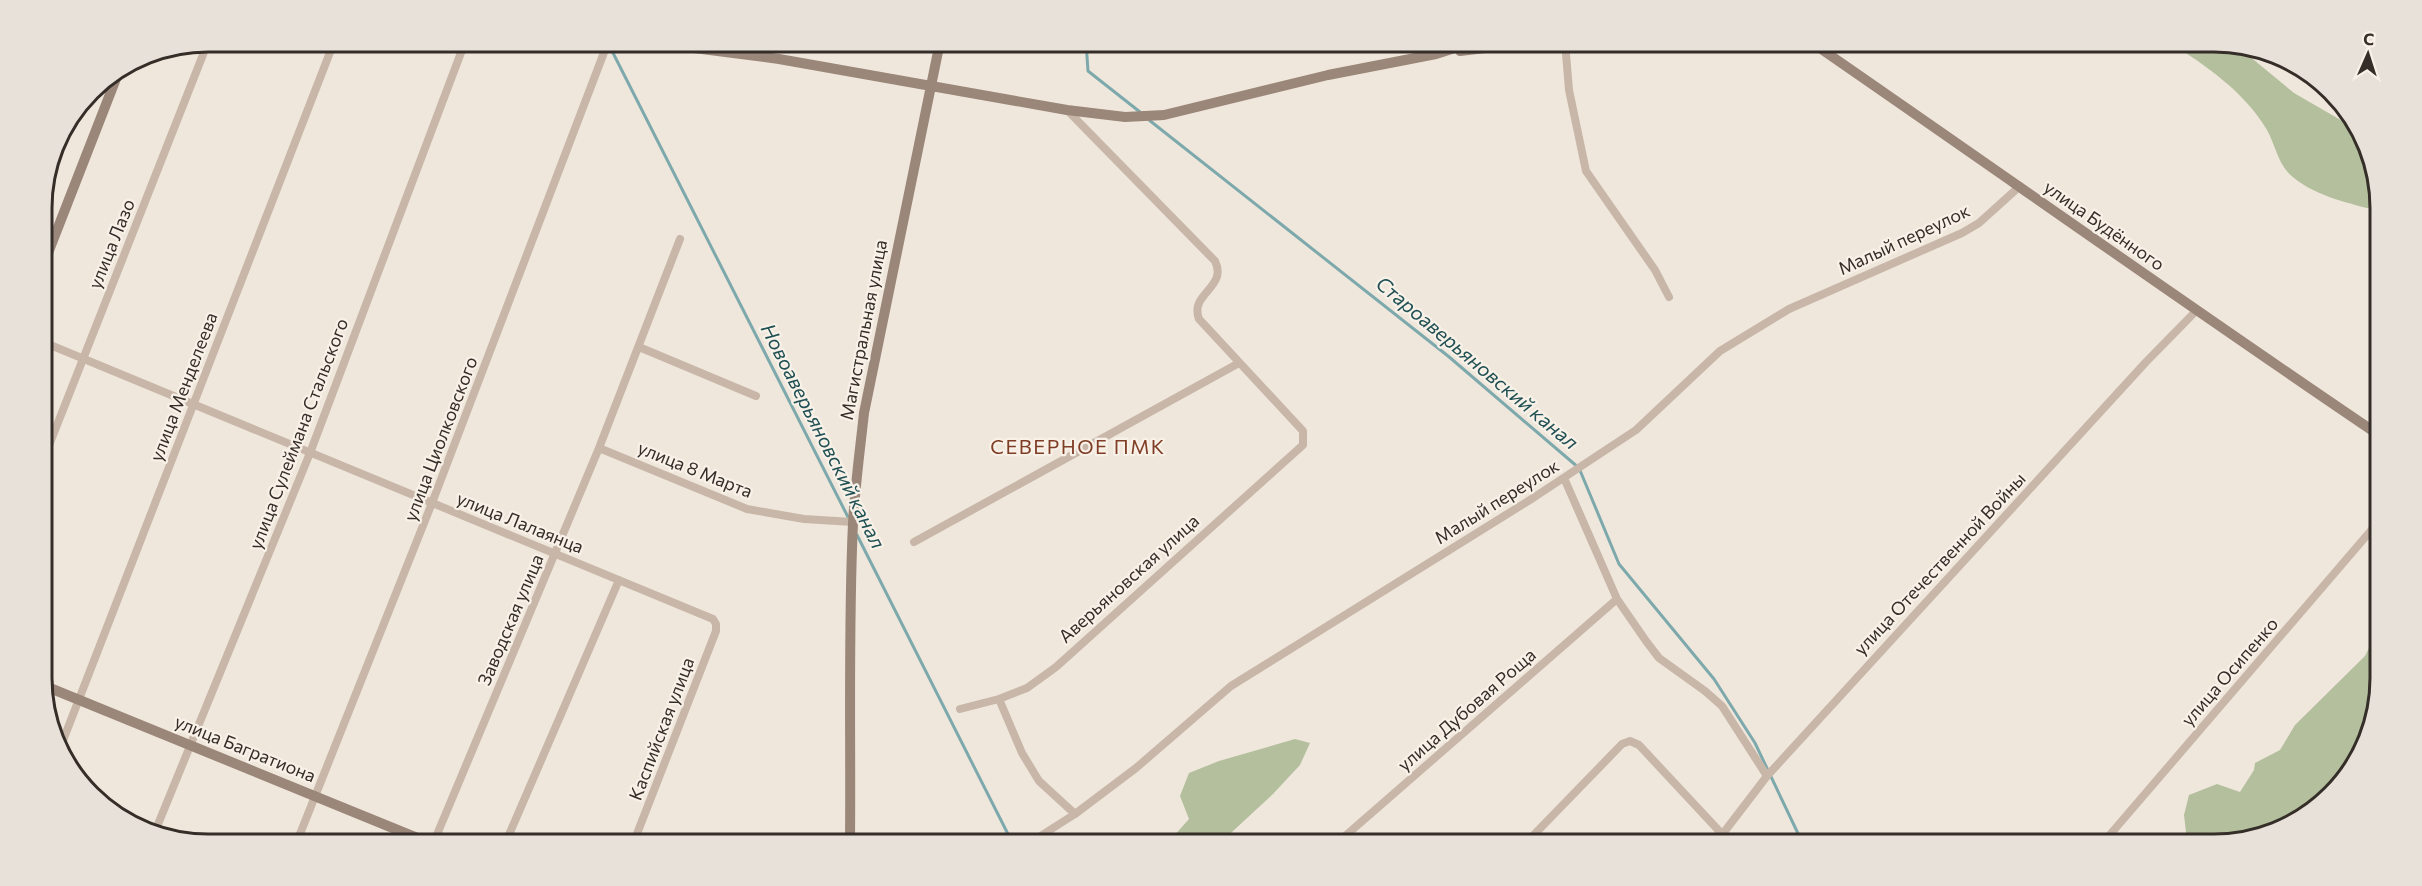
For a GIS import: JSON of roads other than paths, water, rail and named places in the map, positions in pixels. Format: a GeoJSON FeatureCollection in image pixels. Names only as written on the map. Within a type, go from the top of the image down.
{"type":"FeatureCollection","features":[{"type":"Feature","properties":{"kind":"street","name":"улица Лазо"},"geometry":{"type":"LineString","coordinates":[[53,436],[204,53]]}},
{"type":"Feature","properties":{"kind":"street","name":"улица Менделеева"},"geometry":{"type":"LineString","coordinates":[[65,736],[330,53]]}},
{"type":"Feature","properties":{"kind":"street","name":"улица Сулеймана Стальского"},"geometry":{"type":"LineString","coordinates":[[158,825],[310,453],[461,53]]}},
{"type":"Feature","properties":{"kind":"street","name":"улица Циолковского"},"geometry":{"type":"LineString","coordinates":[[300,834],[432,503],[604,53]]}},
{"type":"Feature","properties":{"kind":"street"},"geometry":{"type":"LineString","coordinates":[[732,53],[779,59],[1066,110],[1125,117],[1164,115],[1328,75],[1444,53]]}},
{"type":"Feature","properties":{"kind":"street","name":"Магистральная улица"},"geometry":{"type":"LineString","coordinates":[[850,834],[853,522],[864,413],[938,53]]}},
{"type":"Feature","properties":{"kind":"street"},"geometry":{"type":"LineString","coordinates":[[1566,53],[1569,90],[1586,171],[1631,239],[1655,270],[1669,297]]}},
{"type":"Feature","properties":{"kind":"street","name":"улица Будённого"},"geometry":{"type":"LineString","coordinates":[[1826,53],[2020,186],[2196,311],[2370,429]]}},
{"type":"Feature","properties":{"kind":"street"},"geometry":{"type":"LineString","coordinates":[[53,241],[113,85]]}},
{"type":"Feature","properties":{"kind":"street"},"geometry":{"type":"LineString","coordinates":[[914,542],[1239,363],[1199,319],[1196,311],[1198,303],[1217,279],[1219,269],[1215,261],[1066,110]]}},
{"type":"Feature","properties":{"kind":"street","name":"Малый переулок"},"geometry":{"type":"LineString","coordinates":[[1045,834],[1076,814],[1136,768],[1231,686],[1564,478],[1636,430],[1720,351],[1789,309],[1962,233],[1979,223],[2020,186]]}},
{"type":"Feature","properties":{"kind":"street","name":"Заводская улица"},"geometry":{"type":"LineString","coordinates":[[437,834],[599,448],[680,238]]}},
{"type":"Feature","properties":{"kind":"street","name":"улица Отечественной Войны"},"geometry":{"type":"LineString","coordinates":[[1723,833],[1767,776],[2146,362],[2196,311]]}},
{"type":"Feature","properties":{"kind":"street","name":"улица Лалаянца"},"geometry":{"type":"LineString","coordinates":[[53,346],[713,619],[716,624]]}},
{"type":"Feature","properties":{"kind":"street"},"geometry":{"type":"LineString","coordinates":[[639,347],[756,396]]}},
{"type":"Feature","properties":{"kind":"street","name":"Аверьяновская улица"},"geometry":{"type":"LineString","coordinates":[[960,709],[999,699],[1027,688],[1056,667],[1304,445],[1303,431],[1239,363]]}},
{"type":"Feature","properties":{"kind":"street","name":"улица 8 Марта"},"geometry":{"type":"LineString","coordinates":[[599,448],[747,509],[804,519],[853,522]]}},
{"type":"Feature","properties":{"kind":"street"},"geometry":{"type":"LineString","coordinates":[[1564,478],[1617,598],[1646,641],[1659,658],[1706,691],[1722,706],[1767,776]]}},
{"type":"Feature","properties":{"kind":"street","name":"улица Осипенко"},"geometry":{"type":"LineString","coordinates":[[2111,833],[2370,532]]}},
{"type":"Feature","properties":{"kind":"street"},"geometry":{"type":"LineString","coordinates":[[509,834],[619,580]]}},
{"type":"Feature","properties":{"kind":"street","name":"улица Дубовая Роща"},"geometry":{"type":"LineString","coordinates":[[1348,833],[1617,598]]}},
{"type":"Feature","properties":{"kind":"street","name":"Каспийская улица"},"geometry":{"type":"LineString","coordinates":[[637,834],[716,632],[716,624]]}},
{"type":"Feature","properties":{"kind":"street","name":"улица Багратиона"},"geometry":{"type":"LineString","coordinates":[[53,690],[408,834]]}},
{"type":"Feature","properties":{"kind":"street"},"geometry":{"type":"LineString","coordinates":[[999,699],[1022,753],[1039,781],[1076,814]]}},
{"type":"Feature","properties":{"kind":"street"},"geometry":{"type":"LineString","coordinates":[[1536,833],[1622,744],[1630,741],[1639,744],[1721,833]]}},
{"type":"Feature","properties":{"kind":"waterway","name":"Новоаверьяновский канал"},"geometry":{"type":"LineString","coordinates":[[613,53],[850,521]]}},
{"type":"Feature","properties":{"kind":"waterway","name":"Староаверьяновский канал"},"geometry":{"type":"LineString","coordinates":[[1087,53],[1088,71],[1140,112]]}},
{"type":"Feature","properties":{"kind":"waterway","name":"Староаверьяновский канал"},"geometry":{"type":"LineString","coordinates":[[1149,120],[1448,356],[1579,468],[1619,564],[1714,679],[1755,743],[1798,833]]}},
{"type":"Feature","properties":{"kind":"waterway","name":"Новоаверьяновский канал"},"geometry":{"type":"LineString","coordinates":[[857,535],[1008,834]]}},
{"type":"Feature","properties":{"kind":"district","name":"СЕВЕРНОЕ ПМК"},"geometry":{"type":"Point","coordinates":[1078,447]}}]}
